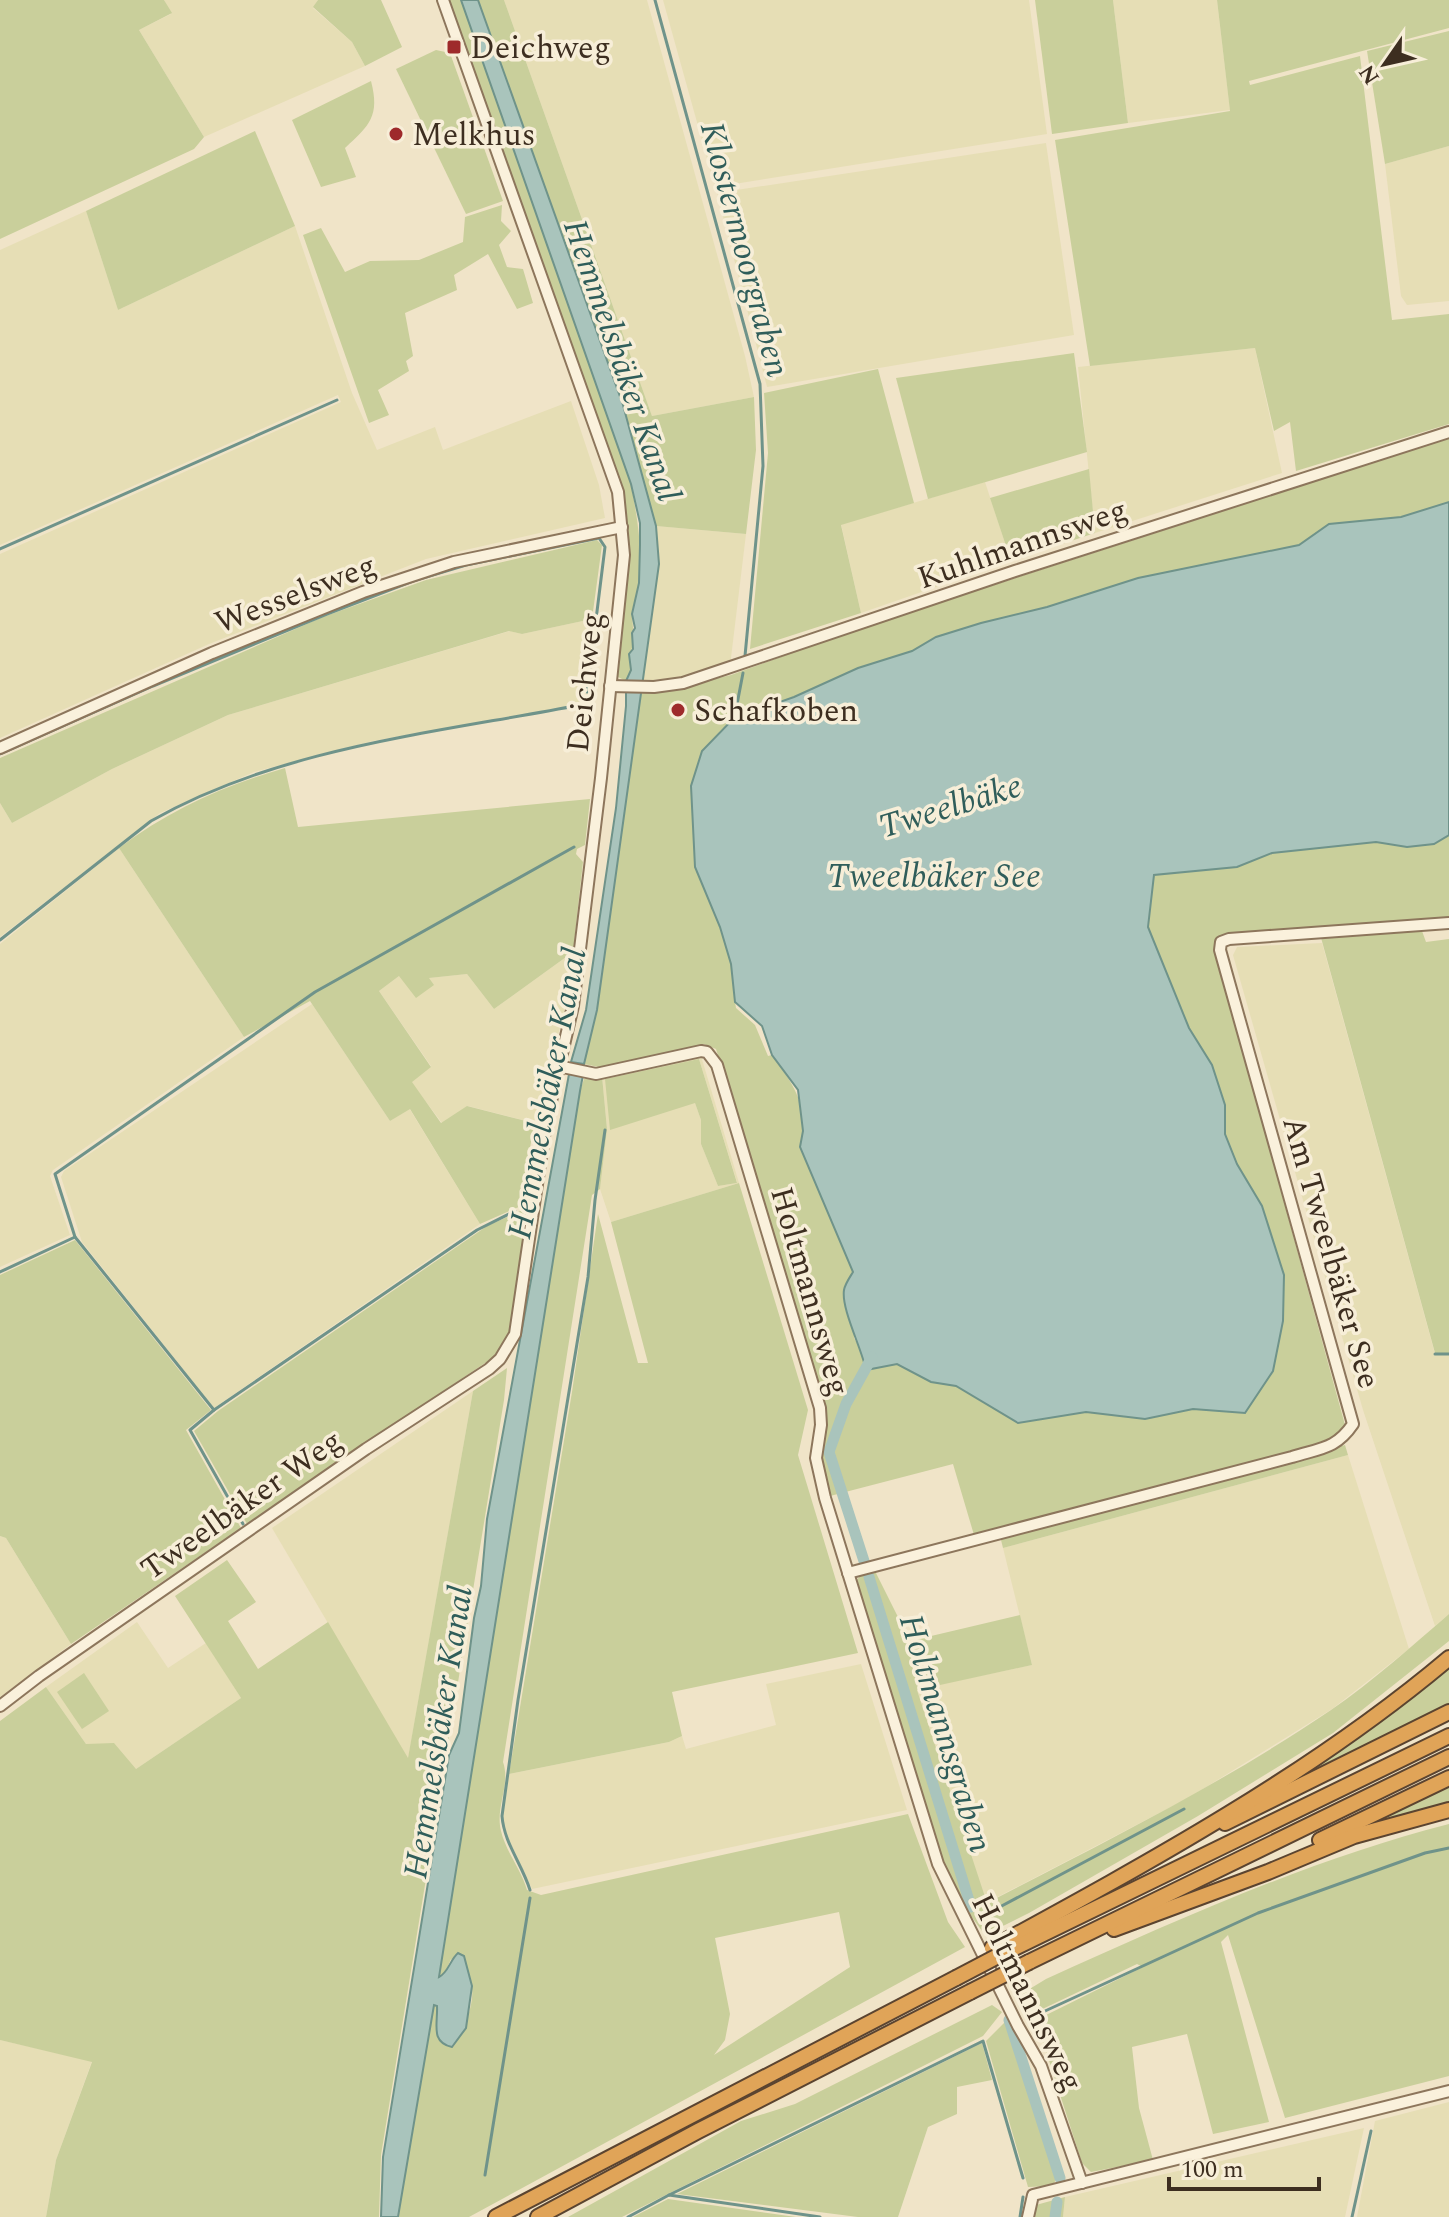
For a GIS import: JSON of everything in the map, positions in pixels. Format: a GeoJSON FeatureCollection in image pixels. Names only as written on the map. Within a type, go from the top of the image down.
{"type":"FeatureCollection","features":[{"type":"Feature","properties":{"kind":"highway"},"geometry":{"type":"LineString","coordinates":[[994,1953],[1282,1779],[1391,1705],[1449,1658]]}},
{"type":"Feature","properties":{"kind":"highway"},"geometry":{"type":"LineString","coordinates":[[1167,1851],[1449,1712]]}},
{"type":"Feature","properties":{"kind":"highway"},"geometry":{"type":"LineString","coordinates":[[496,2217],[994,1953],[1449,1736]]}},
{"type":"Feature","properties":{"kind":"highway"},"geometry":{"type":"LineString","coordinates":[[538,2217],[698,2131],[1029,1962],[1449,1757]]}},
{"type":"Feature","properties":{"kind":"highway"},"geometry":{"type":"LineString","coordinates":[[1230,1884],[1449,1778]]}},
{"type":"Feature","properties":{"kind":"highway"},"geometry":{"type":"LineString","coordinates":[[1029,1962],[1268,1872],[1354,1836],[1449,1810]]}},
{"type":"Feature","properties":{"kind":"street","name":"Deichweg"},"geometry":{"type":"LineString","coordinates":[[443,0],[618,492],[624,555],[614,686],[573,1006],[546,1123],[515,1334],[510,1344]]}},
{"type":"Feature","properties":{"kind":"street","name":"Kuhlmannsweg"},"geometry":{"type":"LineString","coordinates":[[614,686],[654,687],[683,683],[1015,571],[1449,432]]}},
{"type":"Feature","properties":{"kind":"street","name":"Wesselsweg"},"geometry":{"type":"LineString","coordinates":[[0,748],[198,659],[363,592],[454,562],[622,527]]}},
{"type":"Feature","properties":{"kind":"street","name":"Am Tweelbäker See"},"geometry":{"type":"LineString","coordinates":[[848,1573],[1292,1457],[1343,1439],[1353,1424],[1220,950],[1221,942],[1243,937],[1449,923]]}},
{"type":"Feature","properties":{"kind":"street","name":"Holtmannsweg"},"geometry":{"type":"LineString","coordinates":[[558,1066],[596,1074],[701,1051],[707,1052],[717,1065],[820,1408],[816,1458],[819,1477],[938,1864],[1041,2066],[1082,2183]]}},
{"type":"Feature","properties":{"kind":"street","name":"Tweelbäker Weg"},"geometry":{"type":"LineString","coordinates":[[0,1706],[354,1457],[489,1369],[510,1344]]}},
{"type":"Feature","properties":{"kind":"street"},"geometry":{"type":"LineString","coordinates":[[1028,2217],[1033,2195],[1449,2091]]}},
{"type":"Feature","properties":{"kind":"shaded area"},"geometry":{"type":"Polygon","coordinates":[[[164,0],[318,0],[313,8],[352,42],[365,66],[204,137],[139,30],[171,14],[164,0]]]}},
{"type":"Feature","properties":{"kind":"shaded area"},"geometry":{"type":"Polygon","coordinates":[[[504,0],[647,0],[754,397],[652,416],[504,0]]]}},
{"type":"Feature","properties":{"kind":"shaded area"},"geometry":{"type":"Polygon","coordinates":[[[663,0],[1029,0],[1047,134],[715,187],[663,0]]]}},
{"type":"Feature","properties":{"kind":"shaded area"},"geometry":{"type":"Polygon","coordinates":[[[1113,0],[1217,0],[1230,110],[1128,123],[1113,0]]]}},
{"type":"Feature","properties":{"kind":"shaded area"},"geometry":{"type":"Polygon","coordinates":[[[1046,143],[1074,335],[767,387],[717,193],[1046,143]]]}},
{"type":"Feature","properties":{"kind":"shaded area"},"geometry":{"type":"Polygon","coordinates":[[[1449,146],[1449,301],[1407,305],[1401,296],[1385,164],[1449,146]]]}},
{"type":"Feature","properties":{"kind":"shaded area"},"geometry":{"type":"Polygon","coordinates":[[[86,211],[118,310],[295,226],[352,393],[377,450],[435,427],[443,450],[571,401],[599,485],[605,518],[426,559],[209,644],[0,738],[0,554],[341,402],[338,395],[0,545],[0,250],[86,211]]]}},
{"type":"Feature","properties":{"kind":"shaded area"},"geometry":{"type":"Polygon","coordinates":[[[1255,348],[1282,473],[1095,533],[1078,367],[1255,348]]]}},
{"type":"Feature","properties":{"kind":"shaded area"},"geometry":{"type":"Polygon","coordinates":[[[985,482],[1011,561],[861,613],[841,524],[985,482]]]}},
{"type":"Feature","properties":{"kind":"shaded area"},"geometry":{"type":"Polygon","coordinates":[[[656,526],[746,534],[730,666],[643,681],[659,564],[656,526]]]}},
{"type":"Feature","properties":{"kind":"shaded area"},"geometry":{"type":"Polygon","coordinates":[[[592,619],[583,704],[373,741],[254,772],[160,813],[0,937],[0,803],[12,823],[112,769],[228,715],[510,631],[522,634],[592,619]]]}},
{"type":"Feature","properties":{"kind":"shaded area"},"geometry":{"type":"Polygon","coordinates":[[[119,848],[244,1037],[53,1170],[50,1176],[70,1235],[0,1267],[0,944],[119,848]]]}},
{"type":"Feature","properties":{"kind":"shaded area"},"geometry":{"type":"Polygon","coordinates":[[[1322,943],[1435,1354],[1449,1354],[1449,1614],[1435,1626],[1363,1410],[1233,955],[1237,947],[1322,943]]]}},
{"type":"Feature","properties":{"kind":"shaded area"},"geometry":{"type":"Polygon","coordinates":[[[573,952],[567,1002],[534,1123],[468,1106],[442,1123],[411,1082],[431,1066],[379,991],[399,976],[428,978],[467,974],[494,1009],[573,952]]]}},
{"type":"Feature","properties":{"kind":"shaded area"},"geometry":{"type":"Polygon","coordinates":[[[312,1004],[390,1121],[409,1108],[480,1224],[214,1408],[82,1242],[61,1177],[64,1171],[312,1004]]]}},
{"type":"Feature","properties":{"kind":"shaded area"},"geometry":{"type":"Polygon","coordinates":[[[701,1056],[739,1183],[611,1222],[600,1189],[607,1129],[602,1076],[701,1056]],[[699,1059],[695,1103],[701,1120],[701,1144],[718,1186],[737,1183],[699,1059]]]}},
{"type":"Feature","properties":{"kind":"shaded area"},"geometry":{"type":"Polygon","coordinates":[[[473,1391],[408,1759],[272,1528],[473,1391]]]}},
{"type":"Feature","properties":{"kind":"shaded area"},"geometry":{"type":"Polygon","coordinates":[[[1348,1455],[1409,1649],[1332,1709],[1190,1797],[986,1903],[917,1689],[1032,1665],[1003,1548],[1348,1455]]]}},
{"type":"Feature","properties":{"kind":"shaded area"},"geometry":{"type":"Polygon","coordinates":[[[0,1536],[6,1538],[71,1644],[0,1697],[0,1536]]]}},
{"type":"Feature","properties":{"kind":"shaded area"},"geometry":{"type":"Polygon","coordinates":[[[137,1622],[168,1668],[206,1643],[241,1698],[136,1769],[86,1744],[46,1687],[137,1622]]]}},
{"type":"Feature","properties":{"kind":"shaded area"},"geometry":{"type":"Polygon","coordinates":[[[861,1664],[907,1810],[532,1889],[505,1831],[503,1817],[509,1774],[669,1742],[682,1736],[686,1749],[776,1725],[766,1684],[861,1664]]]}},
{"type":"Feature","properties":{"kind":"shaded area"},"geometry":{"type":"Polygon","coordinates":[[[0,2040],[92,2061],[56,2160],[46,2217],[0,2217],[0,2040]]]}},
{"type":"Feature","properties":{"kind":"shaded area"},"geometry":{"type":"Polygon","coordinates":[[[1449,2102],[1449,2217],[1357,2217],[1375,2121],[1449,2102]]]}},
{"type":"Feature","properties":{"kind":"shaded area"},"geometry":{"type":"Polygon","coordinates":[[[1364,2128],[1345,2217],[1063,2217],[1065,2197],[1364,2128]]]}},
{"type":"Feature","properties":{"kind":"green space"},"geometry":{"type":"Polygon","coordinates":[[[0,0],[164,0],[172,13],[139,30],[204,137],[194,149],[0,239],[0,0]]]}},
{"type":"Feature","properties":{"kind":"green space"},"geometry":{"type":"Polygon","coordinates":[[[318,0],[381,0],[402,47],[365,66],[352,42],[313,7],[318,0]]]}},
{"type":"Feature","properties":{"kind":"green space"},"geometry":{"type":"Polygon","coordinates":[[[448,0],[461,0],[631,484],[639,533],[640,570],[632,613],[631,671],[626,681],[616,676],[627,559],[620,489],[448,0]]]}},
{"type":"Feature","properties":{"kind":"green space"},"geometry":{"type":"Polygon","coordinates":[[[478,0],[504,0],[652,416],[754,397],[756,450],[746,534],[656,526],[623,405],[478,0]]]}},
{"type":"Feature","properties":{"kind":"green space"},"geometry":{"type":"Polygon","coordinates":[[[1035,0],[1113,0],[1128,123],[1052,134],[1035,0]]]}},
{"type":"Feature","properties":{"kind":"green space"},"geometry":{"type":"Polygon","coordinates":[[[1217,0],[1449,0],[1449,28],[1249,81],[1250,85],[1360,56],[1392,320],[1449,314],[1449,424],[1296,471],[1290,422],[1274,431],[1255,348],[1090,366],[1055,140],[1230,111],[1217,0]]]}},
{"type":"Feature","properties":{"kind":"green space"},"geometry":{"type":"Polygon","coordinates":[[[1449,31],[1449,146],[1385,164],[1367,51],[1449,31]]]}},
{"type":"Feature","properties":{"kind":"green space"},"geometry":{"type":"Polygon","coordinates":[[[436,50],[450,53],[503,201],[466,214],[396,69],[436,50]]]}},
{"type":"Feature","properties":{"kind":"green space"},"geometry":{"type":"Polygon","coordinates":[[[371,81],[374,103],[371,119],[345,148],[356,177],[321,187],[292,120],[371,81]]]}},
{"type":"Feature","properties":{"kind":"green space"},"geometry":{"type":"Polygon","coordinates":[[[255,131],[295,226],[118,310],[86,211],[255,131]]]}},
{"type":"Feature","properties":{"kind":"green space"},"geometry":{"type":"Polygon","coordinates":[[[502,205],[501,221],[511,231],[499,245],[507,267],[523,269],[533,303],[517,309],[488,254],[454,275],[457,290],[405,313],[413,356],[406,361],[409,371],[378,390],[389,415],[369,423],[303,235],[321,228],[345,272],[370,261],[419,260],[463,242],[465,217],[502,205]]]}},
{"type":"Feature","properties":{"kind":"green space"},"geometry":{"type":"Polygon","coordinates":[[[1074,353],[1087,452],[928,499],[896,378],[1074,353]]]}},
{"type":"Feature","properties":{"kind":"green space"},"geometry":{"type":"Polygon","coordinates":[[[878,369],[914,503],[841,525],[861,613],[750,649],[768,453],[764,393],[878,369]]]}},
{"type":"Feature","properties":{"kind":"green space"},"geometry":{"type":"Polygon","coordinates":[[[1449,438],[1449,502],[1401,517],[1329,524],[1299,545],[1138,578],[1047,607],[981,623],[936,637],[912,651],[858,668],[794,697],[734,718],[720,927],[732,964],[736,1008],[755,1025],[768,1056],[772,1055],[798,1097],[803,1119],[800,1147],[853,1272],[854,1338],[863,1353],[866,1370],[897,1364],[931,1382],[956,1386],[1018,1423],[1087,1412],[1145,1419],[1193,1409],[1244,1413],[1262,1206],[1237,1164],[1225,1134],[1225,1105],[1212,1065],[1189,1028],[1148,927],[1154,875],[1237,867],[1272,853],[1376,842],[1407,847],[1434,844],[1449,835],[1449,920],[1225,934],[1215,942],[1345,1425],[1340,1438],[1291,1454],[974,1535],[953,1464],[830,1496],[820,1460],[824,1410],[816,1373],[716,1049],[704,1044],[604,1068],[584,1064],[597,1010],[641,693],[657,693],[731,675],[867,626],[1449,438]]]}},
{"type":"Feature","properties":{"kind":"green space"},"geometry":{"type":"Polygon","coordinates":[[[1089,469],[1095,533],[1011,561],[990,498],[1089,469]]]}},
{"type":"Feature","properties":{"kind":"green space"},"geometry":{"type":"Polygon","coordinates":[[[597,540],[602,545],[592,619],[522,634],[509,631],[228,715],[112,769],[12,823],[0,803],[0,758],[323,617],[426,580],[597,540]]]}},
{"type":"Feature","properties":{"kind":"green space"},"geometry":{"type":"Polygon","coordinates":[[[285,768],[298,827],[590,799],[585,845],[577,849],[576,854],[583,862],[573,952],[494,1009],[467,974],[429,978],[434,985],[416,998],[399,976],[379,991],[431,1067],[412,1082],[441,1123],[467,1106],[534,1123],[521,1206],[480,1224],[410,1109],[390,1121],[310,1001],[244,1037],[119,848],[198,800],[285,768]]]}},
{"type":"Feature","properties":{"kind":"green space"},"geometry":{"type":"Polygon","coordinates":[[[1422,931],[1426,942],[1449,939],[1449,1353],[1435,1353],[1320,934],[1422,931]]]}},
{"type":"Feature","properties":{"kind":"green space"},"geometry":{"type":"Polygon","coordinates":[[[699,1059],[737,1183],[718,1186],[701,1144],[701,1120],[695,1103],[610,1130],[605,1079],[699,1059]]]}},
{"type":"Feature","properties":{"kind":"green space"},"geometry":{"type":"Polygon","coordinates":[[[602,1076],[607,1129],[600,1189],[592,1195],[503,1762],[505,1779],[500,1822],[506,1846],[527,1890],[541,1895],[908,1814],[948,1922],[965,1947],[469,2217],[398,2217],[434,2005],[437,2005],[438,2019],[452,2046],[461,2032],[471,2004],[469,1978],[451,1959],[445,1973],[439,1978],[584,1079],[602,1076]],[[839,1912],[715,1938],[730,2014],[725,2040],[714,2055],[850,1967],[839,1912]]]}},
{"type":"Feature","properties":{"kind":"green space"},"geometry":{"type":"Polygon","coordinates":[[[739,1183],[808,1410],[798,1455],[858,1653],[672,1692],[682,1736],[669,1742],[509,1774],[598,1214],[638,1363],[648,1363],[611,1222],[739,1183]]]}},
{"type":"Feature","properties":{"kind":"green space"},"geometry":{"type":"Polygon","coordinates":[[[527,1208],[510,1330],[504,1344],[491,1359],[247,1524],[194,1431],[218,1411],[487,1226],[527,1208]]]}},
{"type":"Feature","properties":{"kind":"green space"},"geometry":{"type":"Polygon","coordinates":[[[75,1240],[211,1410],[186,1430],[241,1528],[71,1644],[6,1538],[0,1536],[0,1275],[75,1240]]]}},
{"type":"Feature","properties":{"kind":"green space"},"geometry":{"type":"Polygon","coordinates":[[[507,1368],[381,2155],[379,2217],[46,2217],[56,2160],[92,2062],[0,2040],[0,1721],[46,1687],[86,1744],[114,1743],[136,1769],[241,1698],[175,1596],[227,1560],[256,1602],[228,1621],[258,1669],[328,1622],[408,1758],[473,1391],[507,1368]]]}},
{"type":"Feature","properties":{"kind":"green space"},"geometry":{"type":"Polygon","coordinates":[[[1345,1445],[1348,1455],[1003,1548],[1000,1536],[1345,1445]]]}},
{"type":"Feature","properties":{"kind":"green space"},"geometry":{"type":"Polygon","coordinates":[[[874,1569],[910,1641],[1020,1615],[1032,1665],[917,1690],[987,1903],[1162,1812],[1290,1737],[1392,1664],[1449,1614],[1449,1641],[1333,1733],[1198,1816],[985,1935],[968,1912],[944,1866],[855,1582],[874,1569]]]}},
{"type":"Feature","properties":{"kind":"green space"},"geometry":{"type":"Polygon","coordinates":[[[1449,1664],[1449,1704],[1288,1782],[1449,1664]]]}},
{"type":"Feature","properties":{"kind":"green space"},"geometry":{"type":"Polygon","coordinates":[[[84,1673],[109,1711],[82,1729],[57,1692],[84,1673]]]}},
{"type":"Feature","properties":{"kind":"green space"},"geometry":{"type":"Polygon","coordinates":[[[1449,1785],[1449,1806],[1367,1826],[1449,1785]]]}},
{"type":"Feature","properties":{"kind":"green space"},"geometry":{"type":"Polygon","coordinates":[[[1449,1824],[1449,2076],[1285,2118],[1228,1935],[1221,1942],[1269,2122],[1213,2134],[1187,2034],[1132,2047],[1139,2108],[1153,2160],[1091,2172],[1082,2163],[1036,2020],[1143,1967],[1137,1964],[1032,2014],[1018,1996],[1046,1979],[1244,1893],[1345,1855],[1449,1824]]]}},
{"type":"Feature","properties":{"kind":"green space"},"geometry":{"type":"Polygon","coordinates":[[[992,2005],[1002,2012],[983,2036],[622,2217],[568,2217],[741,2121],[795,2104],[992,2005]]]}},
{"type":"Feature","properties":{"kind":"green space"},"geometry":{"type":"Polygon","coordinates":[[[1006,2021],[1056,2179],[1053,2186],[1028,2187],[986,2041],[1006,2021]]]}},
{"type":"Feature","properties":{"kind":"green space"},"geometry":{"type":"Polygon","coordinates":[[[982,2043],[992,2080],[957,2087],[957,2114],[928,2127],[898,2217],[858,2217],[677,2194],[982,2043]]]}},
{"type":"Feature","properties":{"kind":"green space"},"geometry":{"type":"Polygon","coordinates":[[[1065,2197],[1063,2217],[1034,2217],[1036,2205],[1065,2197]]]}},
{"type":"Feature","properties":{"kind":"green space"},"geometry":{"type":"Polygon","coordinates":[[[668,2199],[796,2217],[633,2217],[668,2199]]]}},
{"type":"Feature","properties":{"kind":"water"},"geometry":{"type":"Polygon","coordinates":[[[461,0],[478,0],[623,405],[656,526],[659,564],[597,1010],[584,1064],[571,1062],[586,1010],[616,808],[626,681],[631,670],[629,654],[633,649],[632,633],[635,628],[632,614],[639,583],[640,523],[631,484],[461,0]]]}},
{"type":"Feature","properties":{"kind":"water","name":"Tweelbäker See"},"geometry":{"type":"Polygon","coordinates":[[[1449,502],[1449,835],[1434,844],[1407,847],[1376,842],[1272,853],[1237,867],[1154,875],[1148,927],[1189,1028],[1212,1065],[1225,1105],[1225,1134],[1237,1164],[1262,1206],[1284,1275],[1283,1321],[1273,1371],[1245,1413],[1193,1409],[1145,1419],[1086,1412],[1018,1423],[956,1386],[931,1382],[897,1364],[866,1370],[844,1298],[853,1272],[800,1147],[803,1131],[798,1090],[772,1055],[762,1026],[735,1002],[731,964],[720,927],[695,867],[691,786],[702,751],[734,718],[794,697],[858,668],[912,651],[936,637],[1138,578],[1299,545],[1329,524],[1401,517],[1449,502]]]}},
{"type":"Feature","properties":{"kind":"water"},"geometry":{"type":"Polygon","coordinates":[[[569,1074],[583,1075],[439,1977],[458,1953],[464,1956],[472,1986],[466,2028],[452,2047],[445,2045],[438,2037],[437,2006],[434,2005],[398,2217],[381,2217],[383,2157],[449,1755],[459,1733],[481,1586],[487,1519],[569,1074]]]}},
{"type":"Feature","properties":{"kind":"waterway","name":"Klostermoorgraben"},"geometry":{"type":"LineString","coordinates":[[655,0],[760,384],[763,466],[745,656]]}},
{"type":"Feature","properties":{"kind":"waterway"},"geometry":{"type":"LineString","coordinates":[[0,549],[337,400]]}},
{"type":"Feature","properties":{"kind":"waterway"},"geometry":{"type":"LineString","coordinates":[[0,754],[153,686],[413,581],[466,565],[599,538],[605,547],[587,692]]}},
{"type":"Feature","properties":{"kind":"waterway","name":"Klostermoorgraben"},"geometry":{"type":"LineString","coordinates":[[734,720],[743,673]]}},
{"type":"Feature","properties":{"kind":"waterway"},"geometry":{"type":"LineString","coordinates":[[0,940],[151,821],[201,796],[306,759],[360,746],[580,705]]}},
{"type":"Feature","properties":{"kind":"waterway","name":"Hemmelsbäker Kanal"},"geometry":{"type":"LineString","coordinates":[[515,1211],[477,1230],[214,1410],[75,1237],[55,1174],[315,992],[574,847]]}},
{"type":"Feature","properties":{"kind":"waterway"},"geometry":{"type":"LineString","coordinates":[[530,1890],[506,1835],[502,1816],[518,1700],[588,1277],[605,1130]]}},
{"type":"Feature","properties":{"kind":"waterway"},"geometry":{"type":"LineString","coordinates":[[0,1272],[75,1237]]}},
{"type":"Feature","properties":{"kind":"waterway"},"geometry":{"type":"LineString","coordinates":[[1435,1354],[1449,1354]]}},
{"type":"Feature","properties":{"kind":"waterway","name":"Holtmannsgraben"},"geometry":{"type":"LineString","coordinates":[[864,1561],[829,1452],[846,1404],[872,1357]]}},
{"type":"Feature","properties":{"kind":"waterway"},"geometry":{"type":"LineString","coordinates":[[214,1410],[190,1430],[243,1524]]}},
{"type":"Feature","properties":{"kind":"waterway","name":"Holtmannsgraben"},"geometry":{"type":"LineString","coordinates":[[869,1577],[971,1907]]}},
{"type":"Feature","properties":{"kind":"waterway"},"geometry":{"type":"LineString","coordinates":[[996,1909],[1184,1809]]}},
{"type":"Feature","properties":{"kind":"waterway"},"geometry":{"type":"LineString","coordinates":[[1032,2017],[1258,1913],[1425,1853],[1449,1848]]}},
{"type":"Feature","properties":{"kind":"waterway"},"geometry":{"type":"LineString","coordinates":[[485,2175],[530,1898]]}},
{"type":"Feature","properties":{"kind":"waterway","name":"Holtmannsgraben"},"geometry":{"type":"LineString","coordinates":[[1009,2020],[1060,2178]]}},
{"type":"Feature","properties":{"kind":"waterway"},"geometry":{"type":"LineString","coordinates":[[669,2195],[983,2041],[1023,2178]]}},
{"type":"Feature","properties":{"kind":"waterway"},"geometry":{"type":"LineString","coordinates":[[1352,2217],[1371,2131]]}},
{"type":"Feature","properties":{"kind":"waterway"},"geometry":{"type":"LineString","coordinates":[[628,2217],[669,2195],[820,2217]]}},
{"type":"Feature","properties":{"kind":"waterway"},"geometry":{"type":"LineString","coordinates":[[1020,2217],[1023,2197]]}},
{"type":"Feature","properties":{"kind":"waterway","name":"Holtmannsgraben"},"geometry":{"type":"LineString","coordinates":[[1055,2217],[1057,2202]]}},
{"type":"Feature","properties":{"kind":"place","name":"Deichweg"},"geometry":{"type":"Point","coordinates":[454,47]}},
{"type":"Feature","properties":{"kind":"place","name":"Melkhus"},"geometry":{"type":"Point","coordinates":[396,134]}},
{"type":"Feature","properties":{"kind":"place","name":"Schafkoben"},"geometry":{"type":"Point","coordinates":[678,710]}},
{"type":"Feature","properties":{"kind":"water label","name":"Tweelbäke"},"geometry":{"type":"Point","coordinates":[950,805]}}]}
